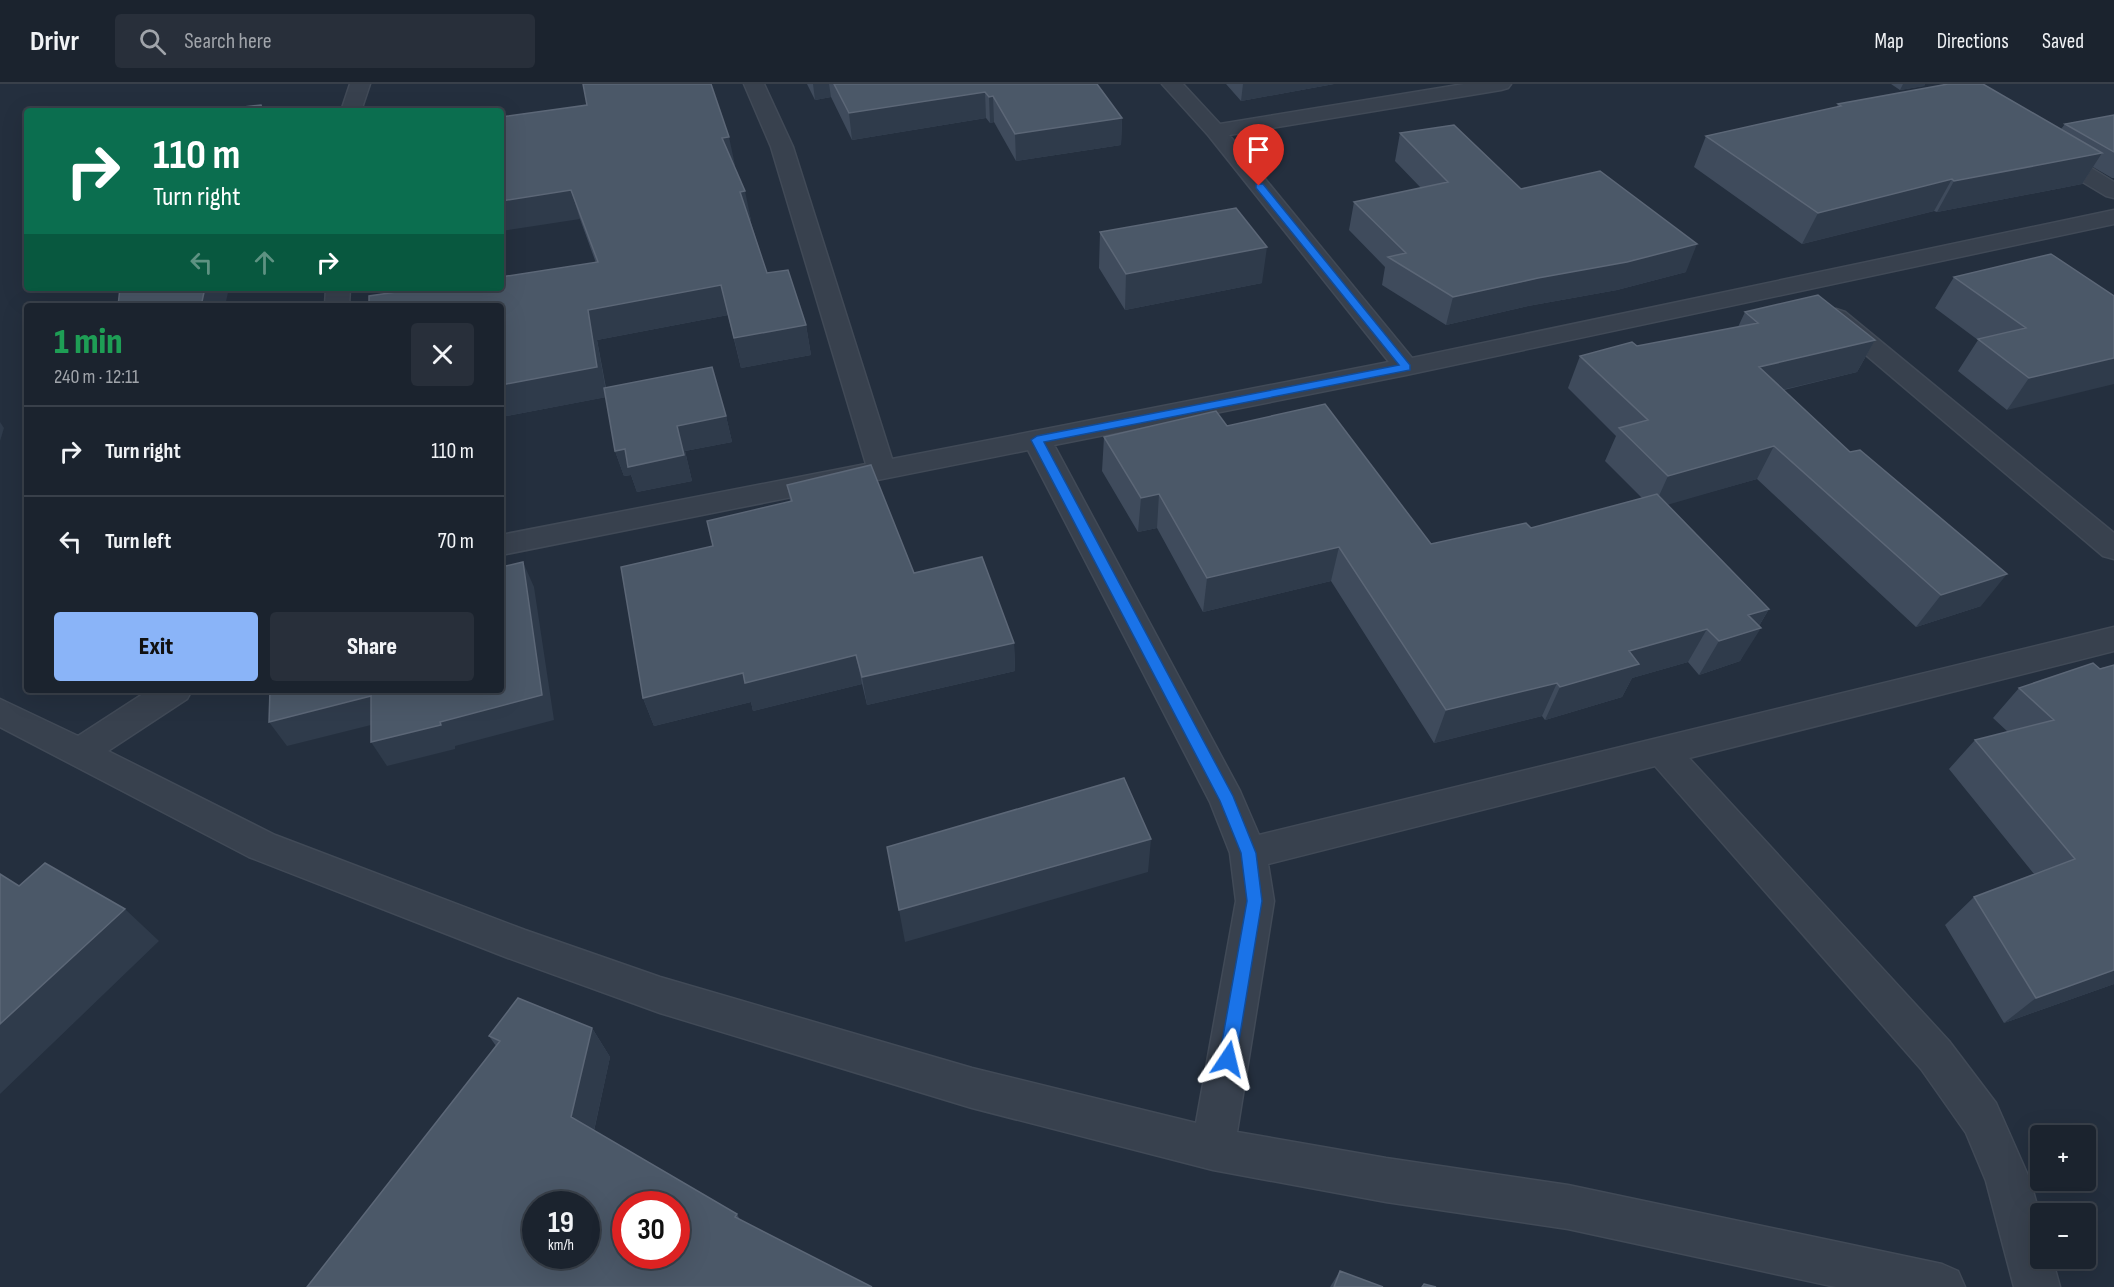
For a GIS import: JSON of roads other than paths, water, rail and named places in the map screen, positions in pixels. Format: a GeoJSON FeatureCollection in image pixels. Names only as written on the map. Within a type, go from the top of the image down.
{"type":"FeatureCollection","features":[{"type":"Feature","properties":{"kind":"street"},"geometry":{"type":"LineString","coordinates":[[352,108],[360,84]]}},
{"type":"Feature","properties":{"kind":"street"},"geometry":{"type":"LineString","coordinates":[[754,84],[782,147],[882,471]]}},
{"type":"Feature","properties":{"kind":"street"},"geometry":{"type":"LineString","coordinates":[[1172,84],[1215,131],[1406,367]]}},
{"type":"Feature","properties":{"kind":"street"},"geometry":{"type":"LineString","coordinates":[[1215,131],[1501,84]]}},
{"type":"Feature","properties":{"kind":"street"},"geometry":{"type":"LineString","coordinates":[[2035,143],[2114,191]]}},
{"type":"Feature","properties":{"kind":"street"},"geometry":{"type":"LineString","coordinates":[[504,544],[1406,367],[2114,217]]}},
{"type":"Feature","properties":{"kind":"street"},"geometry":{"type":"LineString","coordinates":[[1798,285],[2114,549]]}},
{"type":"Feature","properties":{"kind":"street"},"geometry":{"type":"LineString","coordinates":[[1037,440],[1227,801],[1248,853],[1255,901],[1213,1149]]}},
{"type":"Feature","properties":{"kind":"street"},"geometry":{"type":"LineString","coordinates":[[1248,853],[2114,639]]}},
{"type":"Feature","properties":{"kind":"street"},"geometry":{"type":"LineString","coordinates":[[79,753],[170,693]]}},
{"type":"Feature","properties":{"kind":"street"},"geometry":{"type":"LineString","coordinates":[[0,712],[262,846],[522,946],[660,995],[972,1088],[1213,1149],[1386,1180],[1568,1207],[1942,1287]]}},
{"type":"Feature","properties":{"kind":"street"},"geometry":{"type":"LineString","coordinates":[[1662,750],[1935,1055],[1981,1118],[2008,1180],[2037,1287]]}}]}
